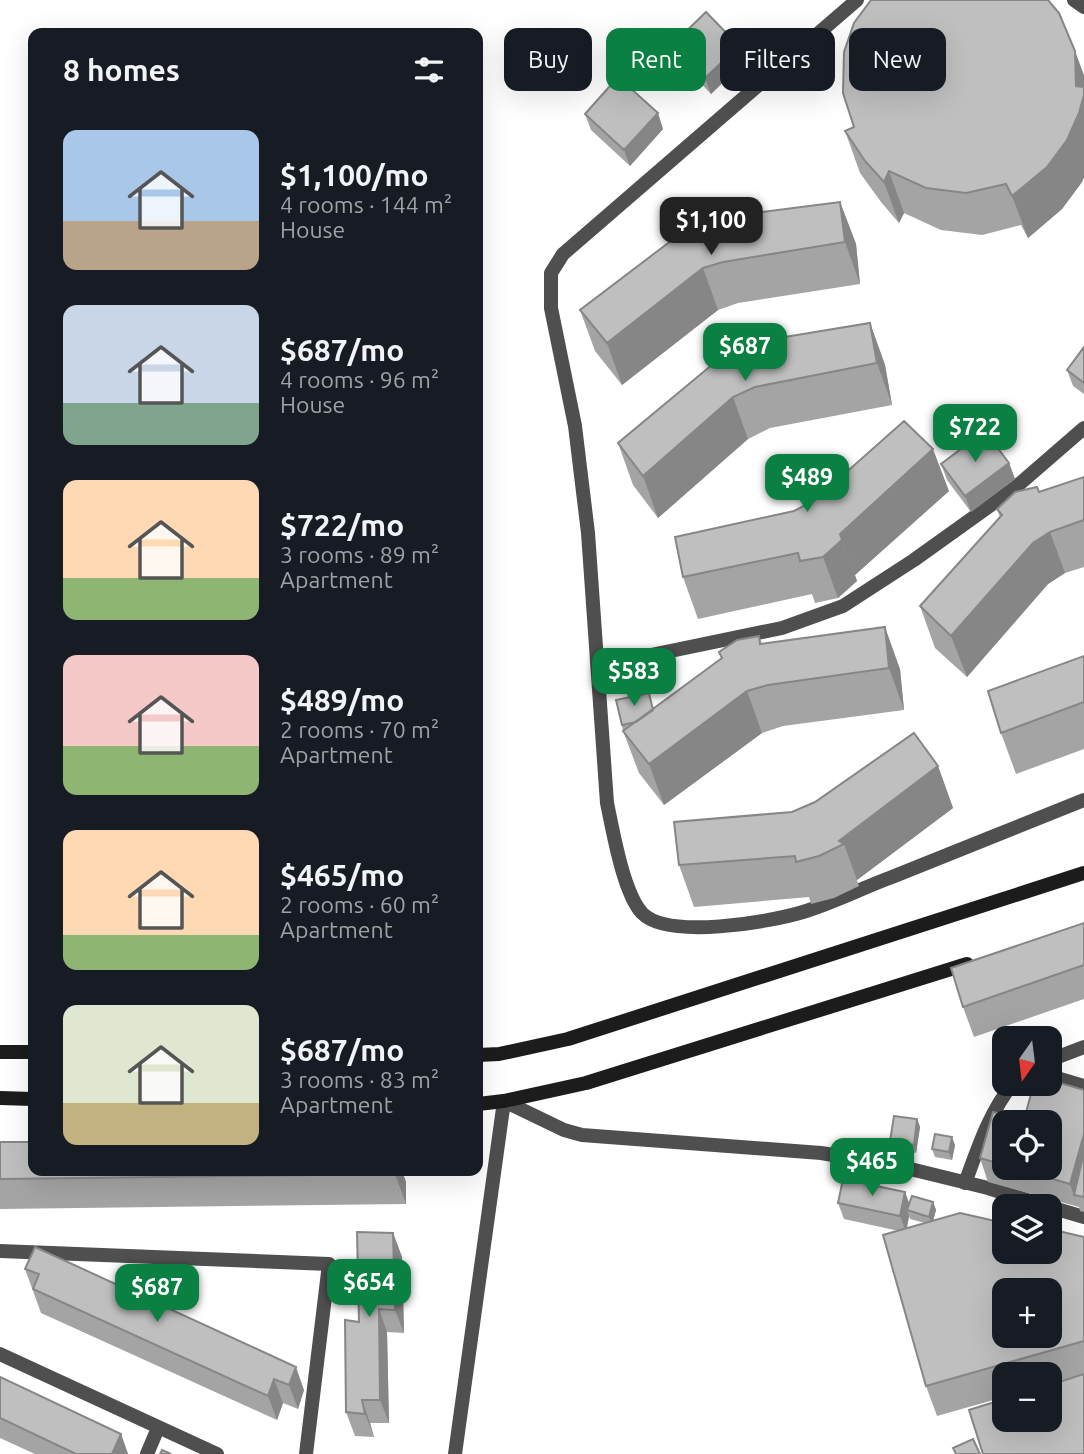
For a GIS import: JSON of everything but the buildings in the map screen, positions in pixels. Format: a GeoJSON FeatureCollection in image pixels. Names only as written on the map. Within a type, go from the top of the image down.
{"type":"FeatureCollection","features":[{"type":"Feature","properties":{"kind":"main road"},"geometry":{"type":"LineString","coordinates":[[483,1055],[499,1054],[568,1039],[1084,873]]}},
{"type":"Feature","properties":{"kind":"main road"},"geometry":{"type":"LineString","coordinates":[[483,1103],[586,1083],[981,960]]}},
{"type":"Feature","properties":{"kind":"main road"},"geometry":{"type":"LineString","coordinates":[[0,1052],[28,1052]]}},
{"type":"Feature","properties":{"kind":"main road"},"geometry":{"type":"LineString","coordinates":[[0,1098],[28,1099]]}},
{"type":"Feature","properties":{"kind":"street"},"geometry":{"type":"LineString","coordinates":[[857,0],[563,254],[551,273],[551,308],[575,426],[588,533],[607,803],[615,844],[631,895],[643,915],[662,923],[694,927],[735,926],[802,912],[1084,800]]}},
{"type":"Feature","properties":{"kind":"street"},"geometry":{"type":"LineString","coordinates":[[1074,0],[1084,7]]}},
{"type":"Feature","properties":{"kind":"street"},"geometry":{"type":"LineString","coordinates":[[598,666],[782,628],[843,606],[914,560],[1016,487],[1084,428]]}},
{"type":"Feature","properties":{"kind":"street"},"geometry":{"type":"LineString","coordinates":[[1062,1055],[1084,1047]]}},
{"type":"Feature","properties":{"kind":"street"},"geometry":{"type":"LineString","coordinates":[[1062,1080],[1084,1086]]}},
{"type":"Feature","properties":{"kind":"street"},"geometry":{"type":"LineString","coordinates":[[965,1183],[989,1120],[1003,1096]]}},
{"type":"Feature","properties":{"kind":"street"},"geometry":{"type":"LineString","coordinates":[[455,1454],[504,1101],[564,1130],[582,1135],[821,1153],[894,1165],[1005,1194]]}},
{"type":"Feature","properties":{"kind":"street"},"geometry":{"type":"LineString","coordinates":[[1062,1210],[1084,1217]]}},
{"type":"Feature","properties":{"kind":"street"},"geometry":{"type":"LineString","coordinates":[[0,1251],[329,1264],[306,1454]]}},
{"type":"Feature","properties":{"kind":"street"},"geometry":{"type":"LineString","coordinates":[[0,1354],[217,1454]]}},
{"type":"Feature","properties":{"kind":"street"},"geometry":{"type":"LineString","coordinates":[[147,1454],[158,1428]]}}]}
